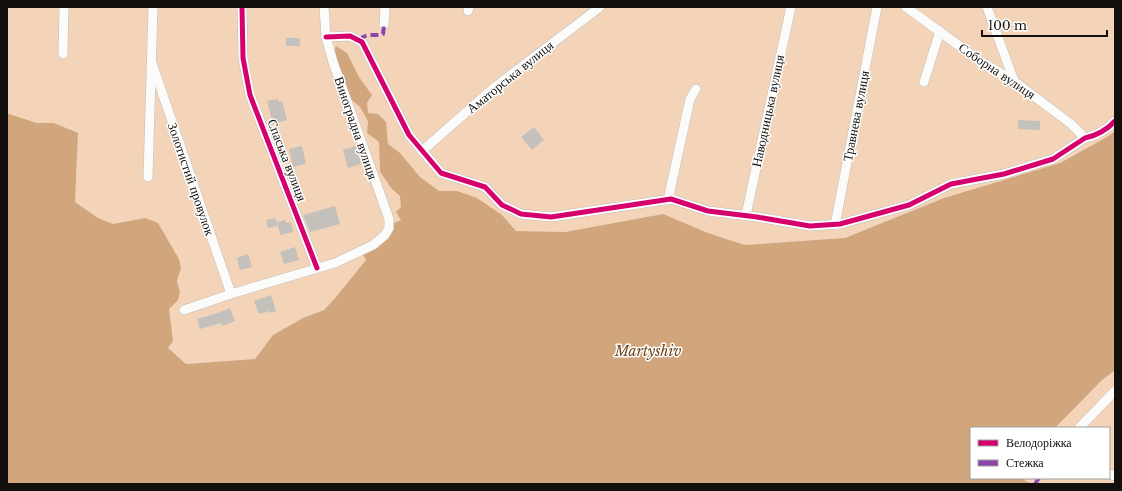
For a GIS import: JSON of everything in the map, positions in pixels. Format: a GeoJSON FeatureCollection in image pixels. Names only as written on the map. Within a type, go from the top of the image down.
{"type":"FeatureCollection","features":[{"type":"Feature","properties":{"kind":"street"},"geometry":{"type":"LineString","coordinates":[[63,54],[64,7]]}},
{"type":"Feature","properties":{"kind":"street"},"geometry":{"type":"LineString","coordinates":[[148,177],[153,7]]}},
{"type":"Feature","properties":{"kind":"street","name":"Спаська вулиця"},"geometry":{"type":"LineString","coordinates":[[242,7],[243,58],[250,95],[316,268]]}},
{"type":"Feature","properties":{"kind":"street","name":"Виноградна вулиця"},"geometry":{"type":"LineString","coordinates":[[316,268],[335,263],[373,245],[385,235],[388,228],[389,219],[333,62],[326,37],[324,7]]}},
{"type":"Feature","properties":{"kind":"street"},"geometry":{"type":"LineString","coordinates":[[384,26],[386,7]]}},
{"type":"Feature","properties":{"kind":"street","name":"Аматорська вулиця"},"geometry":{"type":"LineString","coordinates":[[422,151],[496,86],[600,7]]}},
{"type":"Feature","properties":{"kind":"street","name":"Наводницька вулиця"},"geometry":{"type":"LineString","coordinates":[[746,216],[791,7]]}},
{"type":"Feature","properties":{"kind":"street","name":"Травнева вулиця"},"geometry":{"type":"LineString","coordinates":[[834,225],[877,7]]}},
{"type":"Feature","properties":{"kind":"street","name":"Соборна вулиця"},"geometry":{"type":"LineString","coordinates":[[906,7],[980,61],[1014,81],[1071,124],[1085,138]]}},
{"type":"Feature","properties":{"kind":"street"},"geometry":{"type":"LineString","coordinates":[[987,7],[1014,81]]}},
{"type":"Feature","properties":{"kind":"street"},"geometry":{"type":"LineString","coordinates":[[924,82],[940,32]]}},
{"type":"Feature","properties":{"kind":"street"},"geometry":{"type":"LineString","coordinates":[[326,37],[350,36],[357,38],[362,42],[409,135],[441,173],[485,187],[502,205],[521,214],[551,217],[671,199],[708,211],[810,226],[834,225],[909,205],[951,184],[1004,174],[1053,159],[1085,138],[1091,137],[1111,125],[1115,121]]}},
{"type":"Feature","properties":{"kind":"street","name":"Золотистий провулок"},"geometry":{"type":"LineString","coordinates":[[152,63],[230,294]]}},
{"type":"Feature","properties":{"kind":"street"},"geometry":{"type":"LineString","coordinates":[[668,200],[690,98],[696,89]]}},
{"type":"Feature","properties":{"kind":"street"},"geometry":{"type":"LineString","coordinates":[[184,310],[230,294],[316,268]]}},
{"type":"Feature","properties":{"kind":"street"},"geometry":{"type":"LineString","coordinates":[[1080,427],[1115,391]]}},
{"type":"Feature","properties":{"kind":"shaded area"},"geometry":{"type":"Polygon","coordinates":[[[7,7],[1115,7],[1115,131],[1060,163],[944,198],[845,238],[745,245],[708,233],[663,214],[565,232],[515,231],[502,215],[401,220],[394,223],[393,233],[370,250],[366,260],[324,310],[303,318],[273,335],[255,359],[186,364],[168,348],[173,341],[169,309],[180,292],[177,281],[181,268],[145,218],[113,224],[98,218],[75,202],[78,133],[54,123],[37,123],[8,114],[7,7]]]}},
{"type":"Feature","properties":{"kind":"shaded area"},"geometry":{"type":"Polygon","coordinates":[[[1115,370],[1115,484],[1024,484],[1025,479],[1110,479],[1110,427],[1056,427],[1101,381],[1115,370]]]}},
{"type":"Feature","properties":{"kind":"water","name":"Martyshiv"},"geometry":{"type":"Polygon","coordinates":[[[336,46],[347,53],[359,77],[372,95],[367,103],[368,113],[378,114],[386,122],[388,144],[400,153],[420,177],[439,191],[457,191],[477,198],[502,215],[516,231],[565,232],[663,214],[708,233],[745,245],[845,238],[944,198],[1060,163],[1115,131],[1115,370],[1101,381],[1056,427],[970,427],[970,479],[1025,479],[1025,481],[1033,484],[7,484],[7,112],[37,123],[54,123],[78,133],[75,202],[98,218],[113,224],[145,218],[158,223],[179,259],[181,268],[177,281],[180,292],[178,300],[169,309],[173,341],[168,348],[186,364],[255,359],[273,335],[303,318],[324,310],[366,260],[363,255],[392,233],[394,223],[401,220],[396,212],[401,207],[400,196],[392,189],[380,172],[379,142],[367,133],[368,121],[360,107],[351,99],[333,54],[336,46]]]}},
{"type":"Feature","properties":{"kind":"building"},"geometry":{"type":"Polygon","coordinates":[[[286,38],[300,38],[300,46],[286,46],[286,38]]]}},
{"type":"Feature","properties":{"kind":"building"},"geometry":{"type":"Polygon","coordinates":[[[278,99],[279,102],[282,101],[287,120],[273,124],[267,101],[278,99]]]}},
{"type":"Feature","properties":{"kind":"building"},"geometry":{"type":"Polygon","coordinates":[[[1018,120],[1040,121],[1040,130],[1018,129],[1018,120]]]}},
{"type":"Feature","properties":{"kind":"building"},"geometry":{"type":"Polygon","coordinates":[[[534,127],[544,140],[532,150],[521,137],[534,127]]]}},
{"type":"Feature","properties":{"kind":"building"},"geometry":{"type":"Polygon","coordinates":[[[302,146],[306,164],[293,167],[289,149],[302,146]]]}},
{"type":"Feature","properties":{"kind":"building"},"geometry":{"type":"Polygon","coordinates":[[[356,146],[361,164],[348,168],[343,150],[356,146]]]}},
{"type":"Feature","properties":{"kind":"building"},"geometry":{"type":"Polygon","coordinates":[[[335,206],[340,224],[310,232],[303,215],[335,206]]]}},
{"type":"Feature","properties":{"kind":"building"},"geometry":{"type":"Polygon","coordinates":[[[276,218],[277,226],[268,228],[266,220],[276,218]]]}},
{"type":"Feature","properties":{"kind":"building"},"geometry":{"type":"Polygon","coordinates":[[[286,220],[286,223],[291,222],[293,232],[280,235],[277,222],[286,220]]]}},
{"type":"Feature","properties":{"kind":"building"},"geometry":{"type":"Polygon","coordinates":[[[295,247],[299,260],[284,264],[280,252],[295,247]]]}},
{"type":"Feature","properties":{"kind":"building"},"geometry":{"type":"Polygon","coordinates":[[[248,254],[252,267],[240,270],[237,258],[248,254]]]}},
{"type":"Feature","properties":{"kind":"building"},"geometry":{"type":"Polygon","coordinates":[[[271,295],[276,311],[270,313],[269,311],[259,314],[254,301],[271,295]]]}},
{"type":"Feature","properties":{"kind":"building"},"geometry":{"type":"Polygon","coordinates":[[[230,308],[235,321],[222,326],[221,323],[200,329],[197,319],[230,308]]]}},
{"type":"Feature","properties":{"kind":"marked path"},"geometry":{"type":"LineString","coordinates":[[360,40],[368,35],[383,34],[384,25]]}},
{"type":"Feature","properties":{"kind":"marked path"},"geometry":{"type":"LineString","coordinates":[[1035,484],[1038,479]]}},
{"type":"Feature","properties":{"kind":"cycle path"},"geometry":{"type":"LineString","coordinates":[[242,7],[243,58],[250,95],[317,268]]}},
{"type":"Feature","properties":{"kind":"cycle path"},"geometry":{"type":"LineString","coordinates":[[326,37],[350,36],[362,42],[409,135],[441,173],[485,187],[502,205],[521,214],[551,217],[671,199],[708,211],[810,226],[840,224],[909,205],[951,184],[1004,174],[1053,159],[1085,138],[1102,132],[1115,121]]}}]}
